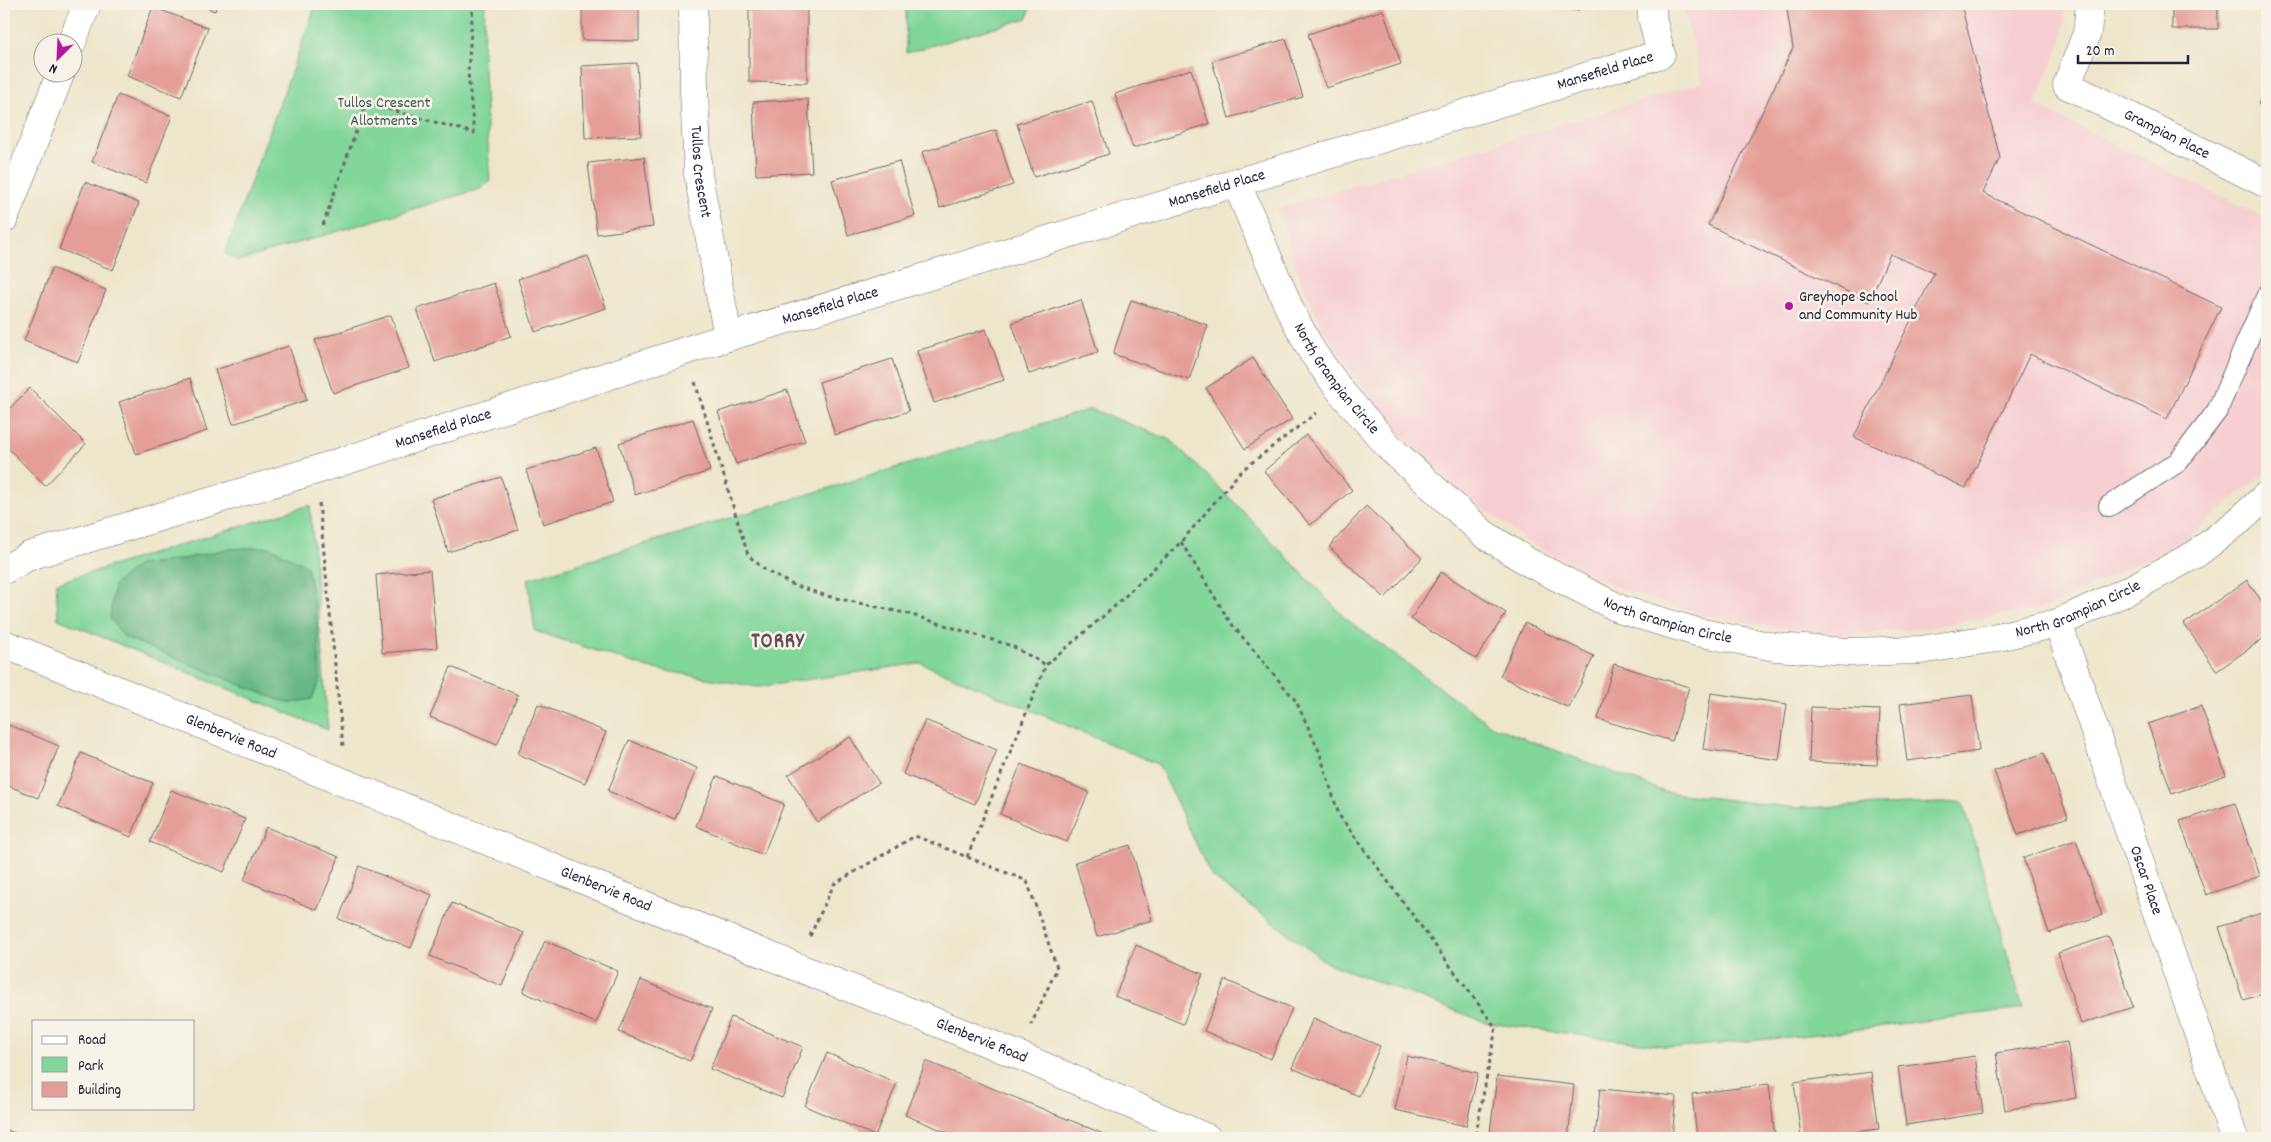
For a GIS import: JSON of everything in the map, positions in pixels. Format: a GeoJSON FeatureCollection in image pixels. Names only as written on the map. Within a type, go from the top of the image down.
{"type":"FeatureCollection","features":[{"type":"Feature","properties":{"kind":"street"},"geometry":{"type":"LineString","coordinates":[[76,32],[87,4]]}},
{"type":"Feature","properties":{"kind":"street","name":"Tullos Crescent"},"geometry":{"type":"LineString","coordinates":[[693,4],[694,92],[698,174],[728,337]]}},
{"type":"Feature","properties":{"kind":"street","name":"Mansefield Place"},"geometry":{"type":"LineString","coordinates":[[4,570],[30,556],[316,470],[728,337],[1661,54],[1652,17],[1652,4]]}},
{"type":"Feature","properties":{"kind":"street","name":"Grampian Place"},"geometry":{"type":"LineString","coordinates":[[2090,4],[2087,33],[2067,86],[2267,184]]}},
{"type":"Feature","properties":{"kind":"street"},"geometry":{"type":"LineString","coordinates":[[4,219],[14,165],[56,82]]}},
{"type":"Feature","properties":{"kind":"street","name":"North Grampian Circle"},"geometry":{"type":"LineString","coordinates":[[1236,182],[1290,310],[1313,353],[1342,393],[1392,450],[1484,534],[1536,566],[1622,610],[1698,632],[1776,647],[1848,652],[1921,650],[1989,639],[2058,623],[2128,590],[2196,554],[2240,520],[2267,496]]}},
{"type":"Feature","properties":{"kind":"street","name":"Oscar Place"},"geometry":{"type":"LineString","coordinates":[[2058,623],[2234,1138]]}},
{"type":"Feature","properties":{"kind":"street","name":"Glenbervie Road"},"geometry":{"type":"LineString","coordinates":[[4,644],[1018,1055],[1207,1138]]}},
{"type":"Feature","properties":{"kind":"lane"},"geometry":{"type":"LineString","coordinates":[[2109,506],[2178,462],[2218,411],[2267,295]]}},
{"type":"Feature","properties":{"kind":"path"},"geometry":{"type":"LineString","coordinates":[[323,225],[366,103],[474,133],[468,73],[473,4]]}},
{"type":"Feature","properties":{"kind":"path"},"geometry":{"type":"LineString","coordinates":[[685,352],[748,555],[765,570],[791,584],[827,596],[909,614],[1012,646],[1046,665]]}},
{"type":"Feature","properties":{"kind":"path"},"geometry":{"type":"LineString","coordinates":[[967,857],[1046,665],[1114,607],[1181,542],[1241,471],[1342,393]]}},
{"type":"Feature","properties":{"kind":"path"},"geometry":{"type":"LineString","coordinates":[[316,470],[347,782]]}},
{"type":"Feature","properties":{"kind":"path"},"geometry":{"type":"LineString","coordinates":[[1181,542],[1230,622],[1296,702],[1319,751],[1339,815],[1496,1028],[1475,1138]]}},
{"type":"Feature","properties":{"kind":"path"},"geometry":{"type":"LineString","coordinates":[[797,967],[834,884],[914,836],[967,857],[1027,881],[1057,968],[1018,1055]]}},
{"type":"Feature","properties":{"kind":"shaded area","name":"Greyhope School and Community Hub"},"geometry":{"type":"Polygon","coordinates":[[[1682,4],[2065,4],[2063,37],[2035,105],[2267,219],[2267,471],[2184,540],[2048,607],[1919,629],[1845,634],[1777,628],[1697,613],[1623,590],[1527,541],[1455,487],[1404,437],[1364,389],[1323,330],[1301,281],[1277,209],[1703,82],[1682,4]]]}},
{"type":"Feature","properties":{"kind":"green space","name":"Tullos Crescent Allotments"},"geometry":{"type":"Polygon","coordinates":[[[316,4],[485,4],[483,53],[490,182],[480,189],[238,261],[225,253],[316,4]]]}},
{"type":"Feature","properties":{"kind":"green space"},"geometry":{"type":"Polygon","coordinates":[[[906,4],[1030,4],[1028,18],[906,53],[906,4]]]}},
{"type":"Feature","properties":{"kind":"green space"},"geometry":{"type":"Polygon","coordinates":[[[1091,409],[1171,440],[1235,503],[1346,619],[1492,726],[1665,792],[1797,808],[1963,802],[2023,1008],[1839,1032],[1679,1048],[1488,1023],[1327,963],[1211,876],[1159,765],[921,663],[758,687],[649,668],[535,631],[528,579],[1091,409]]]}},
{"type":"Feature","properties":{"kind":"green space"},"geometry":{"type":"Polygon","coordinates":[[[310,505],[328,730],[58,619],[56,583],[310,505]]]}},
{"type":"Feature","properties":{"kind":"green space"},"geometry":{"type":"Polygon","coordinates":[[[270,547],[307,566],[317,620],[320,680],[312,699],[292,703],[276,699],[124,637],[110,618],[114,585],[138,565],[183,559],[226,549],[270,547]]]}},
{"type":"Feature","properties":{"kind":"building"},"geometry":{"type":"Polygon","coordinates":[[[196,4],[217,4],[215,11],[196,4]]]}},
{"type":"Feature","properties":{"kind":"building"},"geometry":{"type":"Polygon","coordinates":[[[582,4],[639,4],[639,41],[582,40],[582,4]]]}},
{"type":"Feature","properties":{"kind":"building"},"geometry":{"type":"Polygon","coordinates":[[[1540,4],[1580,4],[1579,10],[1540,4]]]}},
{"type":"Feature","properties":{"kind":"building"},"geometry":{"type":"Polygon","coordinates":[[[1786,4],[1961,4],[2000,158],[1983,193],[2221,307],[2167,419],[2030,354],[1966,488],[1854,437],[1934,273],[1890,254],[1869,302],[1708,225],[1793,48],[1786,4]]]}},
{"type":"Feature","properties":{"kind":"building"},"geometry":{"type":"Polygon","coordinates":[[[2160,4],[2218,4],[2218,29],[2172,29],[2172,6],[2160,6],[2160,4]]]}},
{"type":"Feature","properties":{"kind":"building"},"geometry":{"type":"Polygon","coordinates":[[[153,7],[208,28],[181,97],[127,76],[153,7]]]}},
{"type":"Feature","properties":{"kind":"building"},"geometry":{"type":"Polygon","coordinates":[[[749,9],[807,9],[807,83],[749,82],[749,9]]]}},
{"type":"Feature","properties":{"kind":"building"},"geometry":{"type":"Polygon","coordinates":[[[1383,10],[1401,64],[1326,88],[1308,34],[1383,10]]]}},
{"type":"Feature","properties":{"kind":"building"},"geometry":{"type":"Polygon","coordinates":[[[1286,39],[1303,97],[1229,118],[1212,61],[1286,39]]]}},
{"type":"Feature","properties":{"kind":"building"},"geometry":{"type":"Polygon","coordinates":[[[637,63],[641,136],[585,138],[582,66],[637,63]]]}},
{"type":"Feature","properties":{"kind":"building"},"geometry":{"type":"Polygon","coordinates":[[[1191,69],[1209,124],[1133,148],[1115,94],[1191,69]]]}},
{"type":"Feature","properties":{"kind":"building"},"geometry":{"type":"Polygon","coordinates":[[[2267,84],[2267,109],[2258,104],[2267,84]]]}},
{"type":"Feature","properties":{"kind":"building"},"geometry":{"type":"Polygon","coordinates":[[[118,95],[172,116],[146,183],[92,162],[118,95]]]}},
{"type":"Feature","properties":{"kind":"building"},"geometry":{"type":"Polygon","coordinates":[[[808,99],[812,172],[756,175],[753,102],[808,99]]]}},
{"type":"Feature","properties":{"kind":"building"},"geometry":{"type":"Polygon","coordinates":[[[1092,101],[1109,154],[1034,177],[1017,124],[1092,101]]]}},
{"type":"Feature","properties":{"kind":"building"},"geometry":{"type":"Polygon","coordinates":[[[996,130],[1013,185],[940,208],[922,152],[996,130]]]}},
{"type":"Feature","properties":{"kind":"building"},"geometry":{"type":"Polygon","coordinates":[[[644,157],[653,227],[597,234],[588,163],[644,157]]]}},
{"type":"Feature","properties":{"kind":"building"},"geometry":{"type":"Polygon","coordinates":[[[899,161],[915,216],[848,235],[832,180],[899,161]]]}},
{"type":"Feature","properties":{"kind":"building"},"geometry":{"type":"Polygon","coordinates":[[[85,182],[139,203],[113,270],[59,249],[85,182]]]}},
{"type":"Feature","properties":{"kind":"building"},"geometry":{"type":"Polygon","coordinates":[[[588,256],[606,308],[535,332],[518,279],[588,256]]]}},
{"type":"Feature","properties":{"kind":"building"},"geometry":{"type":"Polygon","coordinates":[[[52,268],[106,290],[78,362],[24,341],[52,268]]]}},
{"type":"Feature","properties":{"kind":"building"},"geometry":{"type":"Polygon","coordinates":[[[494,283],[511,336],[435,362],[417,309],[494,283]]]}},
{"type":"Feature","properties":{"kind":"building"},"geometry":{"type":"Polygon","coordinates":[[[1081,300],[1098,352],[1029,374],[1012,323],[1081,300]]]}},
{"type":"Feature","properties":{"kind":"building"},"geometry":{"type":"Polygon","coordinates":[[[1131,300],[1208,325],[1189,380],[1113,354],[1131,300]]]}},
{"type":"Feature","properties":{"kind":"building"},"geometry":{"type":"Polygon","coordinates":[[[391,315],[409,368],[333,393],[315,340],[391,315]]]}},
{"type":"Feature","properties":{"kind":"building"},"geometry":{"type":"Polygon","coordinates":[[[986,329],[1004,380],[934,403],[917,351],[986,329]]]}},
{"type":"Feature","properties":{"kind":"building"},"geometry":{"type":"Polygon","coordinates":[[[289,346],[307,400],[233,424],[215,370],[289,346]]]}},
{"type":"Feature","properties":{"kind":"building"},"geometry":{"type":"Polygon","coordinates":[[[1253,358],[1292,419],[1245,449],[1206,388],[1253,358]]]}},
{"type":"Feature","properties":{"kind":"building"},"geometry":{"type":"Polygon","coordinates":[[[892,359],[909,411],[835,435],[819,382],[892,359]]]}},
{"type":"Feature","properties":{"kind":"building"},"geometry":{"type":"Polygon","coordinates":[[[190,378],[207,431],[136,454],[119,402],[190,378]]]}},
{"type":"Feature","properties":{"kind":"building"},"geometry":{"type":"Polygon","coordinates":[[[30,388],[86,444],[45,486],[4,444],[4,414],[30,388]]]}},
{"type":"Feature","properties":{"kind":"building"},"geometry":{"type":"Polygon","coordinates":[[[787,390],[805,441],[736,464],[718,412],[787,390]]]}},
{"type":"Feature","properties":{"kind":"building"},"geometry":{"type":"Polygon","coordinates":[[[693,419],[710,471],[635,495],[619,443],[693,419]]]}},
{"type":"Feature","properties":{"kind":"building"},"geometry":{"type":"Polygon","coordinates":[[[1306,435],[1352,490],[1310,525],[1264,471],[1306,435]]]}},
{"type":"Feature","properties":{"kind":"building"},"geometry":{"type":"Polygon","coordinates":[[[596,448],[613,502],[543,524],[526,470],[596,448]]]}},
{"type":"Feature","properties":{"kind":"building"},"geometry":{"type":"Polygon","coordinates":[[[501,477],[518,530],[448,552],[431,499],[501,477]]]}},
{"type":"Feature","properties":{"kind":"building"},"geometry":{"type":"Polygon","coordinates":[[[1366,506],[1422,558],[1385,598],[1329,547],[1366,506]]]}},
{"type":"Feature","properties":{"kind":"building"},"geometry":{"type":"Polygon","coordinates":[[[430,570],[437,648],[382,653],[376,575],[430,570]]]}},
{"type":"Feature","properties":{"kind":"building"},"geometry":{"type":"Polygon","coordinates":[[[1441,572],[1506,613],[1476,659],[1411,619],[1441,572]]]}},
{"type":"Feature","properties":{"kind":"building"},"geometry":{"type":"Polygon","coordinates":[[[2247,580],[2267,609],[2267,636],[2217,671],[2184,624],[2247,580]]]}},
{"type":"Feature","properties":{"kind":"building"},"geometry":{"type":"Polygon","coordinates":[[[1525,623],[1594,656],[1569,708],[1500,676],[1525,623]]]}},
{"type":"Feature","properties":{"kind":"building"},"geometry":{"type":"Polygon","coordinates":[[[1614,664],[1689,687],[1672,741],[1598,719],[1614,664]]]}},
{"type":"Feature","properties":{"kind":"building"},"geometry":{"type":"Polygon","coordinates":[[[451,667],[518,695],[497,745],[430,717],[451,667]]]}},
{"type":"Feature","properties":{"kind":"building"},"geometry":{"type":"Polygon","coordinates":[[[1711,693],[1787,704],[1779,760],[1703,749],[1711,693]]]}},
{"type":"Feature","properties":{"kind":"building"},"geometry":{"type":"Polygon","coordinates":[[[1972,695],[1979,751],[1907,761],[1900,704],[1972,695]]]}},
{"type":"Feature","properties":{"kind":"building"},"geometry":{"type":"Polygon","coordinates":[[[538,704],[606,732],[585,783],[518,754],[538,704]]]}},
{"type":"Feature","properties":{"kind":"building"},"geometry":{"type":"Polygon","coordinates":[[[2201,706],[2226,775],[2172,794],[2148,724],[2201,706]]]}},
{"type":"Feature","properties":{"kind":"building"},"geometry":{"type":"Polygon","coordinates":[[[1811,707],[1880,710],[1877,765],[1809,762],[1811,707]]]}},
{"type":"Feature","properties":{"kind":"building"},"geometry":{"type":"Polygon","coordinates":[[[925,720],[997,750],[975,804],[903,774],[925,720]]]}},
{"type":"Feature","properties":{"kind":"building"},"geometry":{"type":"Polygon","coordinates":[[[4,723],[59,746],[38,798],[4,784],[4,723]]]}},
{"type":"Feature","properties":{"kind":"building"},"geometry":{"type":"Polygon","coordinates":[[[850,737],[879,783],[817,822],[788,775],[850,737]]]}},
{"type":"Feature","properties":{"kind":"building"},"geometry":{"type":"Polygon","coordinates":[[[629,740],[697,768],[675,819],[608,791],[629,740]]]}},
{"type":"Feature","properties":{"kind":"building"},"geometry":{"type":"Polygon","coordinates":[[[81,753],[153,783],[131,837],[58,806],[81,753]]]}},
{"type":"Feature","properties":{"kind":"building"},"geometry":{"type":"Polygon","coordinates":[[[2044,753],[2068,817],[2018,835],[1994,771],[2044,753]]]}},
{"type":"Feature","properties":{"kind":"building"},"geometry":{"type":"Polygon","coordinates":[[[1021,764],[1089,792],[1067,842],[1000,814],[1021,764]]]}},
{"type":"Feature","properties":{"kind":"building"},"geometry":{"type":"Polygon","coordinates":[[[717,776],[784,804],[763,855],[696,826],[717,776]]]}},
{"type":"Feature","properties":{"kind":"building"},"geometry":{"type":"Polygon","coordinates":[[[171,790],[245,819],[224,872],[150,842],[171,790]]]}},
{"type":"Feature","properties":{"kind":"building"},"geometry":{"type":"Polygon","coordinates":[[[2235,803],[2260,876],[2206,895],[2180,821],[2235,803]]]}},
{"type":"Feature","properties":{"kind":"building"},"geometry":{"type":"Polygon","coordinates":[[[266,827],[339,857],[317,910],[244,880],[266,827]]]}},
{"type":"Feature","properties":{"kind":"building"},"geometry":{"type":"Polygon","coordinates":[[[2076,840],[2102,915],[2049,933],[2023,858],[2076,840]]]}},
{"type":"Feature","properties":{"kind":"building"},"geometry":{"type":"Polygon","coordinates":[[[1130,845],[1152,920],[1097,937],[1075,862],[1130,845]]]}},
{"type":"Feature","properties":{"kind":"building"},"geometry":{"type":"Polygon","coordinates":[[[359,866],[432,895],[411,948],[339,919],[359,866]]]}},
{"type":"Feature","properties":{"kind":"building"},"geometry":{"type":"Polygon","coordinates":[[[452,903],[524,933],[502,986],[430,956],[452,903]]]}},
{"type":"Feature","properties":{"kind":"building"},"geometry":{"type":"Polygon","coordinates":[[[2267,911],[2267,993],[2243,1000],[2219,927],[2267,911]]]}},
{"type":"Feature","properties":{"kind":"building"},"geometry":{"type":"Polygon","coordinates":[[[2109,936],[2133,1007],[2081,1024],[2058,953],[2109,936]]]}},
{"type":"Feature","properties":{"kind":"building"},"geometry":{"type":"Polygon","coordinates":[[[545,941],[618,971],[596,1023],[523,992],[545,941]]]}},
{"type":"Feature","properties":{"kind":"building"},"geometry":{"type":"Polygon","coordinates":[[[1136,945],[1203,974],[1183,1024],[1115,996],[1136,945]]]}},
{"type":"Feature","properties":{"kind":"building"},"geometry":{"type":"Polygon","coordinates":[[[641,980],[712,1009],[690,1061],[619,1032],[641,980]]]}},
{"type":"Feature","properties":{"kind":"building"},"geometry":{"type":"Polygon","coordinates":[[[1225,980],[1292,1008],[1271,1059],[1204,1031],[1225,980]]]}},
{"type":"Feature","properties":{"kind":"building"},"geometry":{"type":"Polygon","coordinates":[[[731,1017],[803,1047],[782,1098],[710,1069],[731,1017]]]}},
{"type":"Feature","properties":{"kind":"building"},"geometry":{"type":"Polygon","coordinates":[[[1313,1018],[1380,1046],[1359,1096],[1292,1068],[1313,1018]]]}},
{"type":"Feature","properties":{"kind":"building"},"geometry":{"type":"Polygon","coordinates":[[[2067,1042],[2076,1098],[2005,1110],[1996,1053],[2067,1042]]]}},
{"type":"Feature","properties":{"kind":"building"},"geometry":{"type":"Polygon","coordinates":[[[827,1053],[897,1083],[875,1136],[805,1106],[827,1053]]]}},
{"type":"Feature","properties":{"kind":"building"},"geometry":{"type":"Polygon","coordinates":[[[1407,1056],[1478,1073],[1466,1126],[1395,1110],[1407,1056]]]}},
{"type":"Feature","properties":{"kind":"building"},"geometry":{"type":"Polygon","coordinates":[[[1975,1056],[1983,1113],[1906,1125],[1898,1067],[1975,1056]]]}},
{"type":"Feature","properties":{"kind":"building"},"geometry":{"type":"Polygon","coordinates":[[[926,1061],[1113,1138],[961,1138],[905,1115],[926,1061]]]}},
{"type":"Feature","properties":{"kind":"building"},"geometry":{"type":"Polygon","coordinates":[[[1871,1072],[1879,1129],[1801,1138],[1794,1082],[1871,1072]]]}},
{"type":"Feature","properties":{"kind":"building"},"geometry":{"type":"Polygon","coordinates":[[[1497,1076],[1574,1085],[1568,1138],[1528,1138],[1490,1133],[1497,1076]]]}},
{"type":"Feature","properties":{"kind":"building"},"geometry":{"type":"Polygon","coordinates":[[[1769,1084],[1775,1138],[1697,1138],[1692,1094],[1769,1084]]]}},
{"type":"Feature","properties":{"kind":"building"},"geometry":{"type":"Polygon","coordinates":[[[1600,1089],[1676,1096],[1672,1138],[1595,1138],[1600,1089]]]}},
{"type":"Feature","properties":{"kind":"building"},"geometry":{"type":"Polygon","coordinates":[[[4,1129],[27,1138],[4,1138],[4,1129]]]}},
{"type":"Feature","properties":{"kind":"place","name":"Greyhope School and Community Hub"},"geometry":{"type":"Point","coordinates":[1789,306]}},
{"type":"Feature","properties":{"kind":"district","name":"TORRY"},"geometry":{"type":"Point","coordinates":[778,643]}}]}
